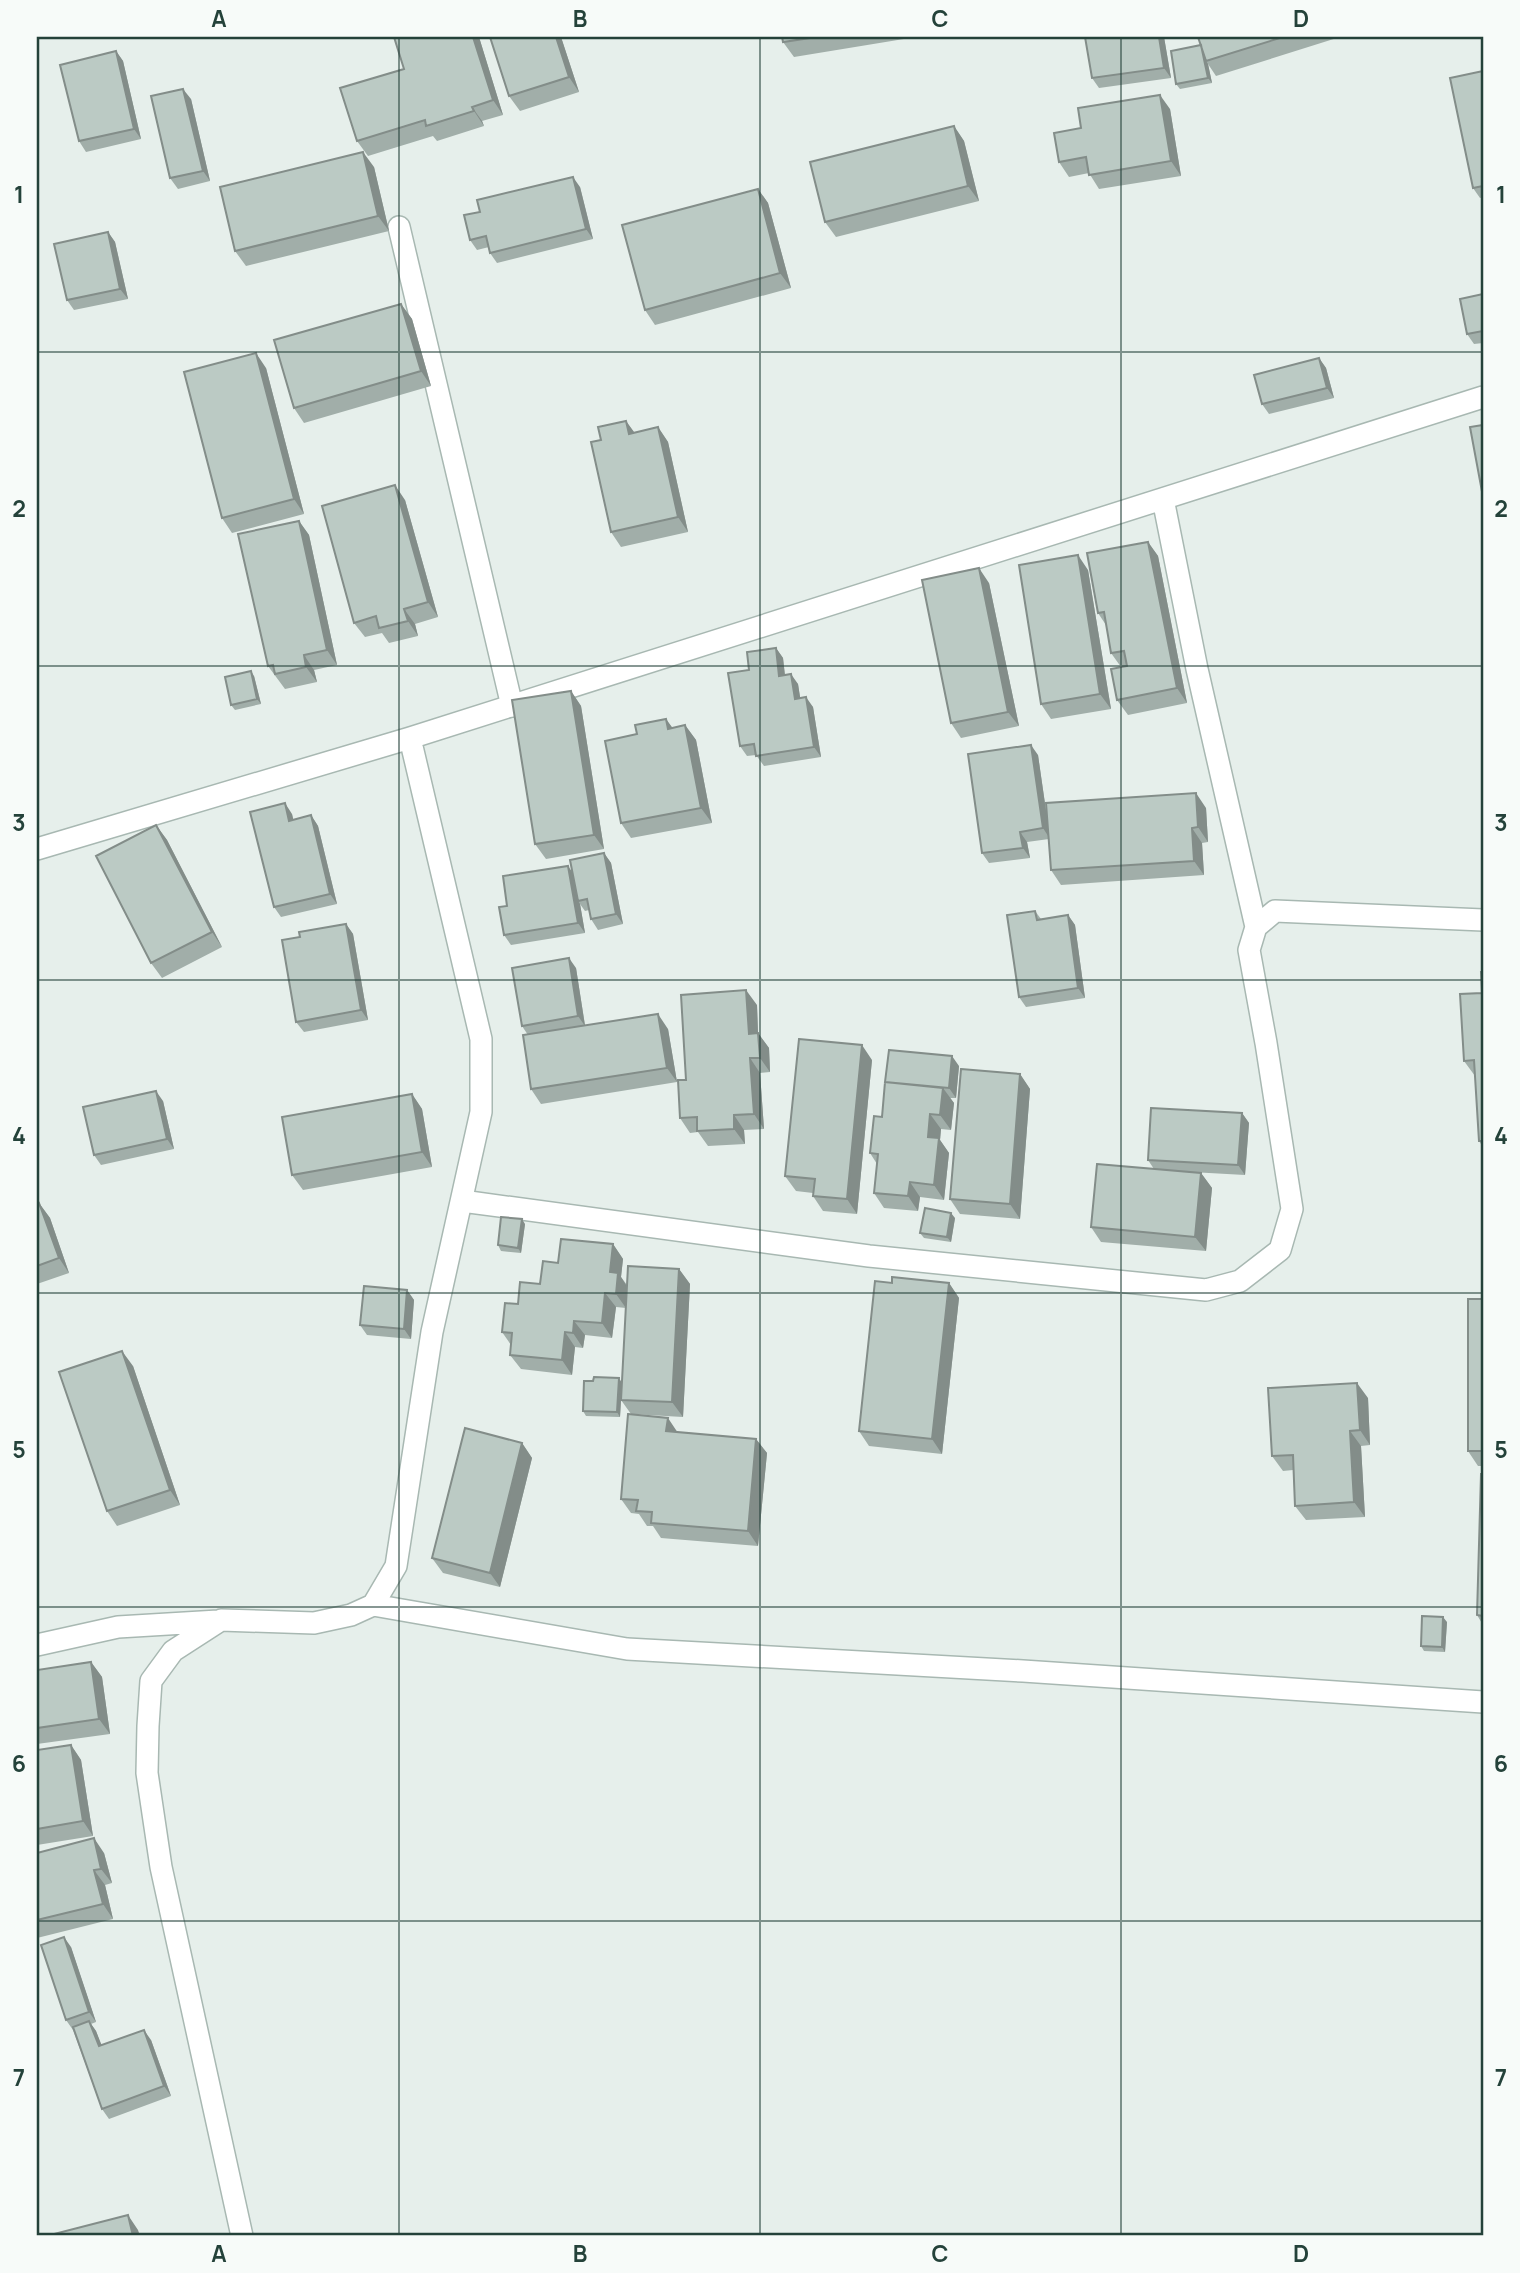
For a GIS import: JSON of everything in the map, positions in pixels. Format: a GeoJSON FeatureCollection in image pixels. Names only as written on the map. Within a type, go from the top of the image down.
{"type":"FeatureCollection","features":[{"type":"Feature","properties":{"kind":"street"},"geometry":{"type":"LineString","coordinates":[[399,227],[512,706]]}},
{"type":"Feature","properties":{"kind":"street"},"geometry":{"type":"LineString","coordinates":[[37,849],[410,738],[1483,397]]}},
{"type":"Feature","properties":{"kind":"street"},"geometry":{"type":"LineString","coordinates":[[461,1201],[896,1259],[1206,1290],[1240,1281],[1280,1250],[1293,1209],[1249,950],[1256,928],[1200,682],[1163,499]]}},
{"type":"Feature","properties":{"kind":"street"},"geometry":{"type":"LineString","coordinates":[[373,1605],[396,1566],[432,1332],[481,1112],[481,1039],[410,738]]}},
{"type":"Feature","properties":{"kind":"street"},"geometry":{"type":"LineString","coordinates":[[1256,928],[1275,911],[1483,920]]}},
{"type":"Feature","properties":{"kind":"street"},"geometry":{"type":"LineString","coordinates":[[37,1645],[118,1628],[221,1620],[314,1623],[351,1615],[373,1605],[627,1649],[1023,1671],[1483,1702]]}},
{"type":"Feature","properties":{"kind":"street"},"geometry":{"type":"LineString","coordinates":[[221,1620],[173,1651],[152,1681],[148,1773],[161,1867],[242,2236]]}},
{"type":"Feature","properties":{"kind":"building"},"geometry":{"type":"Polygon","coordinates":[[[394,37],[473,37],[493,100],[472,107],[474,111],[426,126],[425,120],[357,141],[340,88],[404,69],[394,37]]]}},
{"type":"Feature","properties":{"kind":"building"},"geometry":{"type":"Polygon","coordinates":[[[490,37],[556,37],[569,77],[509,96],[490,37]]]}},
{"type":"Feature","properties":{"kind":"building"},"geometry":{"type":"Polygon","coordinates":[[[782,37],[817,37],[783,42],[782,37]]]}},
{"type":"Feature","properties":{"kind":"building"},"geometry":{"type":"Polygon","coordinates":[[[1085,37],[1159,37],[1164,68],[1092,78],[1085,37]]]}},
{"type":"Feature","properties":{"kind":"building"},"geometry":{"type":"Polygon","coordinates":[[[1198,37],[1283,37],[1206,61],[1198,37]]]}},
{"type":"Feature","properties":{"kind":"building"},"geometry":{"type":"Polygon","coordinates":[[[1201,45],[1208,78],[1176,84],[1171,51],[1201,45]]]}},
{"type":"Feature","properties":{"kind":"building"},"geometry":{"type":"Polygon","coordinates":[[[116,51],[134,129],[79,141],[60,65],[116,51]]]}},
{"type":"Feature","properties":{"kind":"building"},"geometry":{"type":"Polygon","coordinates":[[[1483,71],[1483,186],[1473,188],[1450,78],[1483,71]]]}},
{"type":"Feature","properties":{"kind":"building"},"geometry":{"type":"Polygon","coordinates":[[[183,89],[203,171],[170,178],[151,96],[183,89]]]}},
{"type":"Feature","properties":{"kind":"building"},"geometry":{"type":"Polygon","coordinates":[[[1160,95],[1171,161],[1089,175],[1086,157],[1059,162],[1054,133],[1081,128],[1078,108],[1160,95]]]}},
{"type":"Feature","properties":{"kind":"building"},"geometry":{"type":"Polygon","coordinates":[[[954,126],[968,186],[825,222],[810,162],[954,126]]]}},
{"type":"Feature","properties":{"kind":"building"},"geometry":{"type":"Polygon","coordinates":[[[363,152],[378,216],[235,251],[220,187],[363,152]]]}},
{"type":"Feature","properties":{"kind":"building"},"geometry":{"type":"Polygon","coordinates":[[[573,177],[586,229],[490,253],[486,236],[470,240],[464,215],[480,212],[477,200],[573,177]]]}},
{"type":"Feature","properties":{"kind":"building"},"geometry":{"type":"Polygon","coordinates":[[[758,189],[780,273],[645,310],[622,225],[758,189]]]}},
{"type":"Feature","properties":{"kind":"building"},"geometry":{"type":"Polygon","coordinates":[[[108,232],[120,289],[67,300],[54,244],[108,232]]]}},
{"type":"Feature","properties":{"kind":"building"},"geometry":{"type":"Polygon","coordinates":[[[1483,294],[1483,331],[1467,334],[1460,299],[1483,294]]]}},
{"type":"Feature","properties":{"kind":"building"},"geometry":{"type":"Polygon","coordinates":[[[401,304],[421,371],[294,408],[274,340],[401,304]]]}},
{"type":"Feature","properties":{"kind":"building"},"geometry":{"type":"Polygon","coordinates":[[[256,353],[294,499],[222,518],[184,372],[256,353]]]}},
{"type":"Feature","properties":{"kind":"building"},"geometry":{"type":"Polygon","coordinates":[[[1319,358],[1327,388],[1262,404],[1254,375],[1319,358]]]}},
{"type":"Feature","properties":{"kind":"building"},"geometry":{"type":"Polygon","coordinates":[[[626,421],[629,434],[658,427],[678,517],[611,532],[591,442],[601,440],[598,427],[626,421]]]}},
{"type":"Feature","properties":{"kind":"building"},"geometry":{"type":"Polygon","coordinates":[[[1483,425],[1483,497],[1470,427],[1483,425]]]}},
{"type":"Feature","properties":{"kind":"building"},"geometry":{"type":"Polygon","coordinates":[[[395,485],[428,602],[404,609],[408,621],[379,628],[376,616],[354,623],[322,506],[395,485]]]}},
{"type":"Feature","properties":{"kind":"building"},"geometry":{"type":"Polygon","coordinates":[[[299,521],[327,650],[304,655],[306,667],[275,674],[273,665],[268,666],[238,534],[299,521]]]}},
{"type":"Feature","properties":{"kind":"building"},"geometry":{"type":"Polygon","coordinates":[[[1148,542],[1177,688],[1117,700],[1111,669],[1127,666],[1124,651],[1111,653],[1104,612],[1098,613],[1087,553],[1148,542]]]}},
{"type":"Feature","properties":{"kind":"building"},"geometry":{"type":"Polygon","coordinates":[[[1078,555],[1100,694],[1041,704],[1019,565],[1078,555]]]}},
{"type":"Feature","properties":{"kind":"building"},"geometry":{"type":"Polygon","coordinates":[[[979,568],[1008,712],[951,723],[922,580],[979,568]]]}},
{"type":"Feature","properties":{"kind":"building"},"geometry":{"type":"Polygon","coordinates":[[[776,648],[779,676],[791,674],[795,699],[806,697],[814,747],[756,756],[754,744],[740,746],[728,673],[749,670],[747,652],[776,648]]]}},
{"type":"Feature","properties":{"kind":"building"},"geometry":{"type":"Polygon","coordinates":[[[251,671],[257,699],[231,705],[225,677],[251,671]]]}},
{"type":"Feature","properties":{"kind":"building"},"geometry":{"type":"Polygon","coordinates":[[[571,691],[594,835],[535,844],[512,700],[571,691]]]}},
{"type":"Feature","properties":{"kind":"building"},"geometry":{"type":"Polygon","coordinates":[[[666,719],[668,729],[685,725],[701,808],[621,823],[605,741],[637,734],[635,725],[666,719]]]}},
{"type":"Feature","properties":{"kind":"building"},"geometry":{"type":"Polygon","coordinates":[[[1031,745],[1043,828],[1020,832],[1023,848],[982,853],[968,754],[1031,745]]]}},
{"type":"Feature","properties":{"kind":"building"},"geometry":{"type":"Polygon","coordinates":[[[1196,793],[1198,827],[1192,828],[1194,861],[1051,870],[1046,803],[1196,793]]]}},
{"type":"Feature","properties":{"kind":"building"},"geometry":{"type":"Polygon","coordinates":[[[285,803],[289,821],[311,815],[330,894],[274,907],[250,812],[285,803]]]}},
{"type":"Feature","properties":{"kind":"building"},"geometry":{"type":"Polygon","coordinates":[[[156,825],[212,932],[151,963],[96,856],[156,825]]]}},
{"type":"Feature","properties":{"kind":"building"},"geometry":{"type":"Polygon","coordinates":[[[604,853],[616,914],[591,919],[587,899],[578,901],[570,860],[604,853]]]}},
{"type":"Feature","properties":{"kind":"building"},"geometry":{"type":"Polygon","coordinates":[[[568,866],[578,923],[504,935],[499,907],[507,906],[503,876],[568,866]]]}},
{"type":"Feature","properties":{"kind":"building"},"geometry":{"type":"Polygon","coordinates":[[[1035,911],[1037,920],[1068,915],[1078,988],[1019,997],[1007,915],[1035,911]]]}},
{"type":"Feature","properties":{"kind":"building"},"geometry":{"type":"Polygon","coordinates":[[[346,924],[361,1010],[296,1022],[282,940],[300,937],[299,932],[346,924]]]}},
{"type":"Feature","properties":{"kind":"building"},"geometry":{"type":"Polygon","coordinates":[[[569,958],[578,1016],[522,1026],[512,968],[569,958]]]}},
{"type":"Feature","properties":{"kind":"building"},"geometry":{"type":"Polygon","coordinates":[[[1483,972],[1483,1141],[1479,1141],[1474,1060],[1464,1061],[1460,994],[1482,993],[1483,972]]]}},
{"type":"Feature","properties":{"kind":"building"},"geometry":{"type":"Polygon","coordinates":[[[746,990],[749,1034],[758,1033],[760,1058],[750,1058],[754,1114],[734,1115],[734,1129],[697,1131],[697,1117],[680,1118],[678,1080],[686,1080],[681,995],[746,990]]]}},
{"type":"Feature","properties":{"kind":"building"},"geometry":{"type":"Polygon","coordinates":[[[658,1014],[667,1068],[531,1089],[523,1035],[658,1014]]]}},
{"type":"Feature","properties":{"kind":"building"},"geometry":{"type":"Polygon","coordinates":[[[799,1039],[862,1045],[847,1199],[813,1196],[815,1179],[785,1176],[799,1039]]]}},
{"type":"Feature","properties":{"kind":"building"},"geometry":{"type":"Polygon","coordinates":[[[889,1050],[952,1056],[949,1088],[885,1082],[889,1050]]]}},
{"type":"Feature","properties":{"kind":"building"},"geometry":{"type":"Polygon","coordinates":[[[961,1069],[1020,1074],[1010,1204],[950,1199],[961,1069]]]}},
{"type":"Feature","properties":{"kind":"building"},"geometry":{"type":"Polygon","coordinates":[[[885,1082],[943,1088],[940,1115],[930,1114],[928,1137],[939,1138],[934,1185],[910,1182],[908,1196],[874,1193],[878,1154],[870,1153],[874,1116],[882,1117],[885,1082]]]}},
{"type":"Feature","properties":{"kind":"building"},"geometry":{"type":"Polygon","coordinates":[[[156,1091],[167,1139],[94,1155],[83,1107],[156,1091]]]}},
{"type":"Feature","properties":{"kind":"building"},"geometry":{"type":"Polygon","coordinates":[[[412,1094],[422,1152],[292,1175],[282,1117],[412,1094]]]}},
{"type":"Feature","properties":{"kind":"building"},"geometry":{"type":"Polygon","coordinates":[[[1151,1108],[1242,1113],[1238,1165],[1148,1160],[1151,1108]]]}},
{"type":"Feature","properties":{"kind":"building"},"geometry":{"type":"Polygon","coordinates":[[[1097,1164],[1201,1173],[1195,1237],[1091,1227],[1097,1164]]]}},
{"type":"Feature","properties":{"kind":"building"},"geometry":{"type":"Polygon","coordinates":[[[39,1203],[59,1258],[37,1266],[37,1204],[39,1203]]]}},
{"type":"Feature","properties":{"kind":"building"},"geometry":{"type":"Polygon","coordinates":[[[925,1208],[951,1213],[947,1237],[920,1233],[925,1208]]]}},
{"type":"Feature","properties":{"kind":"building"},"geometry":{"type":"Polygon","coordinates":[[[501,1217],[522,1219],[518,1248],[498,1245],[501,1217]]]}},
{"type":"Feature","properties":{"kind":"building"},"geometry":{"type":"Polygon","coordinates":[[[561,1239],[613,1244],[610,1272],[618,1273],[616,1294],[605,1293],[602,1323],[574,1321],[573,1333],[565,1332],[562,1360],[510,1355],[512,1333],[502,1332],[505,1303],[518,1304],[520,1282],[540,1284],[543,1261],[558,1263],[561,1239]]]}},
{"type":"Feature","properties":{"kind":"building"},"geometry":{"type":"Polygon","coordinates":[[[628,1266],[679,1269],[672,1402],[621,1400],[628,1266]]]}},
{"type":"Feature","properties":{"kind":"building"},"geometry":{"type":"Polygon","coordinates":[[[892,1277],[949,1283],[932,1439],[859,1431],[875,1281],[892,1283],[892,1277]]]}},
{"type":"Feature","properties":{"kind":"building"},"geometry":{"type":"Polygon","coordinates":[[[364,1286],[407,1290],[404,1329],[360,1325],[364,1286]]]}},
{"type":"Feature","properties":{"kind":"building"},"geometry":{"type":"Polygon","coordinates":[[[1468,1299],[1483,1299],[1483,1451],[1468,1451],[1468,1299]]]}},
{"type":"Feature","properties":{"kind":"building"},"geometry":{"type":"Polygon","coordinates":[[[122,1351],[170,1490],[107,1511],[59,1372],[122,1351]]]}},
{"type":"Feature","properties":{"kind":"building"},"geometry":{"type":"Polygon","coordinates":[[[594,1377],[619,1378],[617,1412],[583,1411],[584,1381],[593,1381],[594,1377]]]}},
{"type":"Feature","properties":{"kind":"building"},"geometry":{"type":"Polygon","coordinates":[[[1357,1383],[1360,1430],[1350,1431],[1354,1502],[1295,1506],[1293,1455],[1272,1456],[1268,1388],[1357,1383]]]}},
{"type":"Feature","properties":{"kind":"building"},"geometry":{"type":"Polygon","coordinates":[[[628,1414],[668,1418],[666,1431],[756,1439],[748,1531],[651,1523],[652,1512],[636,1511],[638,1500],[621,1499],[628,1414]]]}},
{"type":"Feature","properties":{"kind":"building"},"geometry":{"type":"Polygon","coordinates":[[[465,1428],[522,1443],[490,1573],[432,1558],[465,1428]]]}},
{"type":"Feature","properties":{"kind":"building"},"geometry":{"type":"Polygon","coordinates":[[[1483,1474],[1483,1616],[1477,1615],[1483,1474]]]}},
{"type":"Feature","properties":{"kind":"building"},"geometry":{"type":"Polygon","coordinates":[[[1422,1616],[1443,1617],[1442,1647],[1421,1646],[1422,1616]]]}},
{"type":"Feature","properties":{"kind":"building"},"geometry":{"type":"Polygon","coordinates":[[[91,1662],[99,1719],[37,1728],[37,1670],[91,1662]]]}},
{"type":"Feature","properties":{"kind":"building"},"geometry":{"type":"Polygon","coordinates":[[[71,1745],[83,1821],[37,1829],[37,1750],[71,1745]]]}},
{"type":"Feature","properties":{"kind":"building"},"geometry":{"type":"Polygon","coordinates":[[[94,1838],[101,1869],[94,1870],[103,1904],[37,1920],[37,1853],[94,1838]]]}},
{"type":"Feature","properties":{"kind":"building"},"geometry":{"type":"Polygon","coordinates":[[[64,1937],[89,2012],[66,2020],[41,1945],[64,1937]]]}},
{"type":"Feature","properties":{"kind":"building"},"geometry":{"type":"Polygon","coordinates":[[[89,2021],[99,2046],[144,2030],[164,2086],[102,2109],[73,2027],[89,2021]]]}},
{"type":"Feature","properties":{"kind":"building"},"geometry":{"type":"Polygon","coordinates":[[[128,2215],[133,2236],[54,2236],[54,2234],[128,2215]]]}}]}
